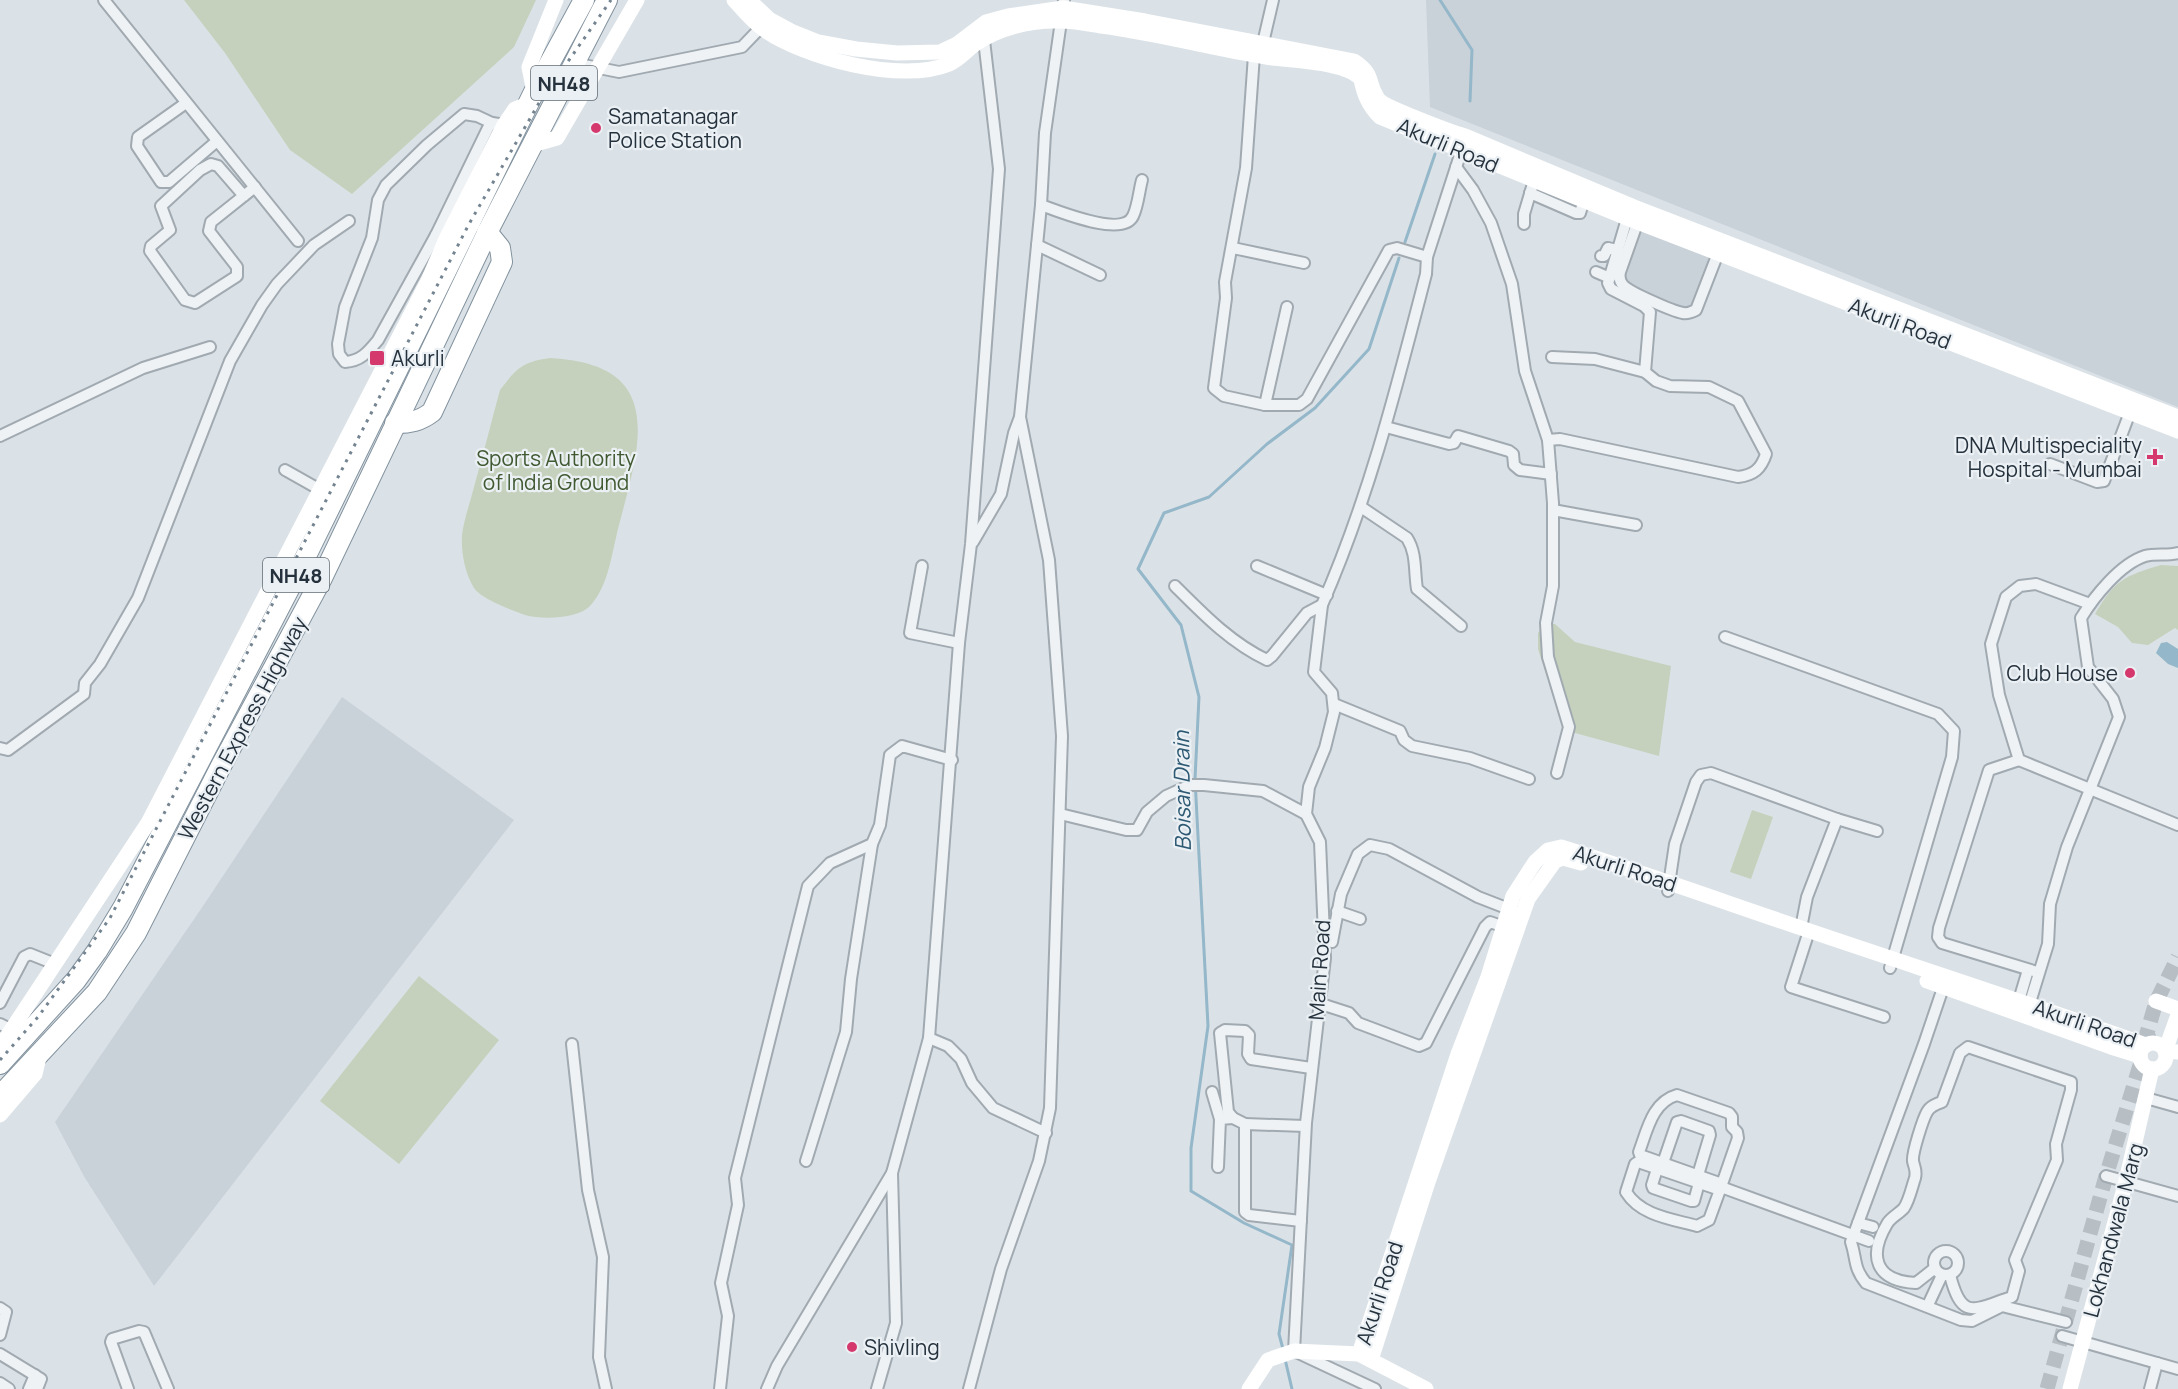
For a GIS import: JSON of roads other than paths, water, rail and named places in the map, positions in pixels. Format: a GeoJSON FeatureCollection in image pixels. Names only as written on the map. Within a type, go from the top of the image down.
{"type":"FeatureCollection","features":[{"type":"Feature","properties":{"kind":"highway","name":"Western Express Highway"},"geometry":{"type":"LineString","coordinates":[[9,1034],[76,981],[118,917],[327,493],[504,126],[531,98],[584,0]]}},
{"type":"Feature","properties":{"kind":"highway","name":"Western Express Highway"},"geometry":{"type":"LineString","coordinates":[[41,1050],[97,992],[136,933],[221,766],[322,578],[487,232],[607,0]]}},
{"type":"Feature","properties":{"kind":"highway"},"geometry":{"type":"LineString","coordinates":[[395,423],[422,420],[432,412],[502,262],[500,248],[487,232]]}},
{"type":"Feature","properties":{"kind":"highway"},"geometry":{"type":"LineString","coordinates":[[448,314],[472,326]]}},
{"type":"Feature","properties":{"kind":"highway","name":"NH48"},"geometry":{"type":"LineString","coordinates":[[0,1064],[9,1034]]}},
{"type":"Feature","properties":{"kind":"highway","name":"NH48"},"geometry":{"type":"LineString","coordinates":[[0,1096],[41,1050]]}},
{"type":"Feature","properties":{"kind":"street"},"geometry":{"type":"LineString","coordinates":[[104,0],[298,241]]}},
{"type":"Feature","properties":{"kind":"street"},"geometry":{"type":"LineString","coordinates":[[531,98],[529,67],[556,0]]}},
{"type":"Feature","properties":{"kind":"street"},"geometry":{"type":"LineString","coordinates":[[532,145],[557,138],[596,67],[638,0]]}},
{"type":"Feature","properties":{"kind":"street","name":"Akurli Road"},"geometry":{"type":"LineString","coordinates":[[734,0],[787,43],[855,66],[896,70],[933,69],[952,63],[984,40],[1010,28],[1046,21],[1063,10]]}},
{"type":"Feature","properties":{"kind":"street","name":"Akurli Road"},"geometry":{"type":"LineString","coordinates":[[749,0],[765,23],[818,42],[856,49],[897,53],[940,52],[957,44],[986,22],[1008,16],[1063,10],[1128,29],[1354,61],[1369,74],[1373,90],[1379,101],[1388,107],[1444,130],[1472,135],[1531,179],[1720,247],[2174,422]]}},
{"type":"Feature","properties":{"kind":"street"},"geometry":{"type":"LineString","coordinates":[[1274,0],[1259,49],[1246,168],[1225,282],[1226,298],[1214,388],[1224,396],[1265,405],[1299,405],[1307,399],[1389,250],[1396,249],[1427,257]]}},
{"type":"Feature","properties":{"kind":"street"},"geometry":{"type":"LineString","coordinates":[[971,544],[1001,494],[1014,433],[1020,417],[1041,206],[1045,133],[1063,10]]}},
{"type":"Feature","properties":{"kind":"street"},"geometry":{"type":"LineString","coordinates":[[574,63],[619,72],[741,47],[765,23]]}},
{"type":"Feature","properties":{"kind":"street"},"geometry":{"type":"LineString","coordinates":[[767,1389],[777,1366],[892,1173],[929,1038],[952,760],[959,643],[971,544],[999,169],[984,40]]}},
{"type":"Feature","properties":{"kind":"street","name":"Akurli Road"},"geometry":{"type":"LineString","coordinates":[[1259,49],[1351,71],[1361,79],[1370,107],[1380,117],[1584,200],[1632,215]]}},
{"type":"Feature","properties":{"kind":"street"},"geometry":{"type":"LineString","coordinates":[[186,103],[138,137],[136,141],[136,146],[161,182],[169,182],[217,141]]}},
{"type":"Feature","properties":{"kind":"street"},"geometry":{"type":"LineString","coordinates":[[464,114],[477,116],[504,126],[441,237],[378,340],[366,355],[345,362],[339,354],[338,344],[345,307],[372,238],[378,200],[386,186],[427,145],[464,114]]}},
{"type":"Feature","properties":{"kind":"street"},"geometry":{"type":"LineString","coordinates":[[1060,814],[1126,830],[1137,830],[1147,813],[1166,796],[1195,785],[1263,791],[1306,814],[1309,787],[1325,748],[1334,712],[1332,693],[1314,672],[1324,600],[1361,507],[1386,427],[1426,274],[1427,257],[1456,167],[1457,150],[1472,135]]}},
{"type":"Feature","properties":{"kind":"street"},"geometry":{"type":"LineString","coordinates":[[244,196],[218,166],[211,164],[200,170],[161,206],[170,230],[151,246],[150,251],[185,300],[195,303],[237,276],[237,267],[209,231],[209,226],[255,187]]}},
{"type":"Feature","properties":{"kind":"street"},"geometry":{"type":"LineString","coordinates":[[1456,167],[1473,190],[1491,223],[1512,284],[1525,371],[1548,440],[1553,510],[1553,586],[1546,623],[1548,657],[1569,727],[1557,773]]}},
{"type":"Feature","properties":{"kind":"street"},"geometry":{"type":"LineString","coordinates":[[1524,224],[1531,179]]}},
{"type":"Feature","properties":{"kind":"street"},"geometry":{"type":"LineString","coordinates":[[1041,206],[1083,220],[1119,225],[1128,223],[1133,216],[1142,180]]}},
{"type":"Feature","properties":{"kind":"street"},"geometry":{"type":"LineString","coordinates":[[1632,215],[1617,250],[1608,283],[1611,289],[1644,306],[1650,312],[1646,372]]}},
{"type":"Feature","properties":{"kind":"street"},"geometry":{"type":"LineString","coordinates":[[1632,215],[1620,280],[1624,286],[1684,314],[1696,310],[1720,247]]}},
{"type":"Feature","properties":{"kind":"street"},"geometry":{"type":"LineString","coordinates":[[0,748],[8,750],[84,694],[85,683],[100,664],[138,598],[230,361],[262,305],[277,284],[315,245],[349,221]]}},
{"type":"Feature","properties":{"kind":"street"},"geometry":{"type":"LineString","coordinates":[[285,470],[327,493],[428,281],[441,237]]}},
{"type":"Feature","properties":{"kind":"street"},"geometry":{"type":"LineString","coordinates":[[1037,245],[1100,275]]}},
{"type":"Feature","properties":{"kind":"street"},"geometry":{"type":"LineString","coordinates":[[1233,248],[1305,263]]}},
{"type":"Feature","properties":{"kind":"street"},"geometry":{"type":"LineString","coordinates":[[1601,256],[1604,256],[1608,248],[1617,250]]}},
{"type":"Feature","properties":{"kind":"street"},"geometry":{"type":"LineString","coordinates":[[1596,272],[1610,278]]}},
{"type":"Feature","properties":{"kind":"street"},"geometry":{"type":"LineString","coordinates":[[1265,405],[1287,307]]}},
{"type":"Feature","properties":{"kind":"street"},"geometry":{"type":"LineString","coordinates":[[0,436],[143,368],[210,347]]}},
{"type":"Feature","properties":{"kind":"street"},"geometry":{"type":"LineString","coordinates":[[1548,440],[1560,439],[1738,477],[1756,472],[1766,454],[1738,401],[1709,387],[1670,386],[1656,381],[1646,372],[1595,359],[1552,357]]}},
{"type":"Feature","properties":{"kind":"street"},"geometry":{"type":"LineString","coordinates":[[2050,464],[2097,482],[2104,481],[2133,406]]}},
{"type":"Feature","properties":{"kind":"street"},"geometry":{"type":"LineString","coordinates":[[969,1389],[1001,1269],[1039,1161],[1050,1108],[1062,736],[1049,560],[1020,417]]}},
{"type":"Feature","properties":{"kind":"street"},"geometry":{"type":"LineString","coordinates":[[1386,427],[1449,444],[1454,443],[1458,435],[1509,451],[1513,454],[1514,465],[1520,470],[1551,474]]}},
{"type":"Feature","properties":{"kind":"street"},"geometry":{"type":"LineString","coordinates":[[1361,507],[1407,538],[1411,543],[1416,565],[1417,589],[1461,626]]}},
{"type":"Feature","properties":{"kind":"street"},"geometry":{"type":"LineString","coordinates":[[1553,510],[1636,525]]}},
{"type":"Feature","properties":{"kind":"street"},"geometry":{"type":"LineString","coordinates":[[2022,1008],[2033,971],[2048,944],[2050,904],[2067,847],[2119,717],[2113,699],[2088,667],[2081,618],[2090,604],[2120,571],[2145,556],[2178,554]]}},
{"type":"Feature","properties":{"kind":"street"},"geometry":{"type":"LineString","coordinates":[[922,566],[910,633],[959,643]]}},
{"type":"Feature","properties":{"kind":"street"},"geometry":{"type":"LineString","coordinates":[[1257,566],[1324,600]]}},
{"type":"Feature","properties":{"kind":"street"},"geometry":{"type":"LineString","coordinates":[[2019,760],[1999,695],[1991,644],[2006,597],[2020,586],[2036,584],[2090,604]]}},
{"type":"Feature","properties":{"kind":"street"},"geometry":{"type":"LineString","coordinates":[[9,1034],[148,823],[280,586]]}},
{"type":"Feature","properties":{"kind":"street"},"geometry":{"type":"LineString","coordinates":[[1175,586],[1249,651],[1267,660],[1307,614],[1324,600]]}},
{"type":"Feature","properties":{"kind":"street"},"geometry":{"type":"LineString","coordinates":[[1725,637],[1938,714],[1954,731],[1952,757],[1892,963]]}},
{"type":"Feature","properties":{"kind":"street"},"geometry":{"type":"LineString","coordinates":[[1334,704],[1400,731],[1404,740],[1412,746],[1470,759],[1529,779]]}},
{"type":"Feature","properties":{"kind":"street"},"geometry":{"type":"LineString","coordinates":[[806,1161],[846,1032],[851,979],[872,844],[880,825],[890,755],[902,746],[952,760]]}},
{"type":"Feature","properties":{"kind":"street"},"geometry":{"type":"LineString","coordinates":[[2033,971],[1942,943],[1938,937],[1939,927],[1989,770],[2019,760],[2178,825]]}},
{"type":"Feature","properties":{"kind":"street"},"geometry":{"type":"LineString","coordinates":[[1669,887],[1675,844],[1696,782],[1701,775],[1711,773],[1837,819],[1877,831]]}},
{"type":"Feature","properties":{"kind":"street","name":"Main Road"},"geometry":{"type":"LineString","coordinates":[[1287,1353],[1301,1221],[1305,1126],[1325,958],[1320,842],[1306,814]]}},
{"type":"Feature","properties":{"kind":"street"},"geometry":{"type":"LineString","coordinates":[[1837,819],[1807,897],[1805,932],[1791,987],[1884,1017]]}},
{"type":"Feature","properties":{"kind":"street"},"geometry":{"type":"LineString","coordinates":[[720,1389],[728,1316],[721,1282],[738,1205],[735,1178],[808,886],[830,863],[872,844]]}},
{"type":"Feature","properties":{"kind":"street"},"geometry":{"type":"LineString","coordinates":[[1332,942],[1341,894],[1358,854],[1370,845],[1389,849],[1478,897],[1515,912]]}},
{"type":"Feature","properties":{"kind":"street","name":"Akurli Road"},"geometry":{"type":"LineString","coordinates":[[1365,1357],[1464,1056],[1482,1012],[1510,929],[1515,912],[1513,896],[1535,862],[1551,855],[1561,846],[1589,861],[1805,932],[2143,1050]]}},
{"type":"Feature","properties":{"kind":"street"},"geometry":{"type":"LineString","coordinates":[[1336,911],[1360,919]]}},
{"type":"Feature","properties":{"kind":"street"},"geometry":{"type":"LineString","coordinates":[[1318,1003],[1349,1013],[1358,1023],[1419,1046],[1426,1043],[1485,927],[1490,922],[1510,929]]}},
{"type":"Feature","properties":{"kind":"street"},"geometry":{"type":"LineString","coordinates":[[0,1004],[24,957],[30,954],[55,964]]}},
{"type":"Feature","properties":{"kind":"street"},"geometry":{"type":"LineString","coordinates":[[1945,981],[1851,1242],[1856,1271],[1866,1282],[1961,1320],[1972,1321],[2002,1306],[2066,1322]]}},
{"type":"Feature","properties":{"kind":"street"},"geometry":{"type":"LineString","coordinates":[[2156,1001],[2178,1009]]}},
{"type":"Feature","properties":{"kind":"street"},"geometry":{"type":"LineString","coordinates":[[2172,1056],[2159,1044],[2151,1043],[2143,1050],[2144,1066],[2152,1069],[2160,1067],[2172,1056],[2178,1015]]}},
{"type":"Feature","properties":{"kind":"street"},"geometry":{"type":"LineString","coordinates":[[1305,1126],[1245,1124],[1233,1118],[1228,1112],[1220,1034],[1225,1030],[1245,1031],[1249,1035],[1248,1054],[1251,1059],[1311,1068]]}},
{"type":"Feature","properties":{"kind":"street"},"geometry":{"type":"LineString","coordinates":[[929,1038],[948,1046],[961,1059],[972,1083],[993,1108],[1046,1133]]}},
{"type":"Feature","properties":{"kind":"street"},"geometry":{"type":"LineString","coordinates":[[572,1044],[588,1190],[603,1257],[599,1357],[606,1389]]}},
{"type":"Feature","properties":{"kind":"street"},"geometry":{"type":"LineString","coordinates":[[1968,1047],[2071,1082],[2071,1090],[2056,1144],[2057,1160],[2015,1260],[2019,1271],[2012,1297],[1973,1310],[1962,1305],[1942,1273],[1916,1283],[1905,1282],[1883,1272],[1878,1267],[1876,1258],[1877,1246],[1887,1223],[1903,1209],[1916,1175],[1914,1153],[1927,1112],[1932,1106],[1942,1102],[1960,1053],[1968,1047]]}},
{"type":"Feature","properties":{"kind":"street"},"geometry":{"type":"LineString","coordinates":[[0,1115],[35,1074],[41,1050]]}},
{"type":"Feature","properties":{"kind":"street","name":"Lokhandwala Marg"},"geometry":{"type":"LineString","coordinates":[[2070,1389],[2126,1181],[2152,1069]]}},
{"type":"Feature","properties":{"kind":"street"},"geometry":{"type":"LineString","coordinates":[[1212,1092],[1220,1119],[1218,1167]]}},
{"type":"Feature","properties":{"kind":"street"},"geometry":{"type":"LineString","coordinates":[[1660,1166],[1640,1155],[1639,1152],[1656,1107],[1677,1095],[1729,1113],[1732,1117],[1732,1127],[1737,1132],[1738,1138],[1721,1187],[1709,1220],[1698,1226],[1646,1211],[1633,1202],[1626,1192],[1635,1164],[1638,1162],[1660,1166],[1721,1187],[1869,1241]]}},
{"type":"Feature","properties":{"kind":"street"},"geometry":{"type":"LineString","coordinates":[[2146,1098],[2178,1107]]}},
{"type":"Feature","properties":{"kind":"street"},"geometry":{"type":"LineString","coordinates":[[1220,1119],[1233,1118]]}},
{"type":"Feature","properties":{"kind":"street"},"geometry":{"type":"LineString","coordinates":[[1681,1121],[1709,1131],[1710,1135],[1698,1179],[1694,1201],[1653,1188],[1652,1185],[1677,1122],[1681,1121]]}},
{"type":"Feature","properties":{"kind":"street"},"geometry":{"type":"LineString","coordinates":[[1245,1124],[1245,1212],[1249,1215],[1301,1221]]}},
{"type":"Feature","properties":{"kind":"street"},"geometry":{"type":"LineString","coordinates":[[877,1389],[896,1323],[892,1173]]}},
{"type":"Feature","properties":{"kind":"street"},"geometry":{"type":"LineString","coordinates":[[2106,1176],[2178,1196]]}},
{"type":"Feature","properties":{"kind":"street"},"geometry":{"type":"LineString","coordinates":[[1858,1222],[1873,1227]]}},
{"type":"Feature","properties":{"kind":"street"},"geometry":{"type":"LineString","coordinates":[[1928,1305],[1942,1273]]}},
{"type":"Feature","properties":{"kind":"street"},"geometry":{"type":"LineString","coordinates":[[2019,1305],[2030,1309],[2032,1313]]}},
{"type":"Feature","properties":{"kind":"street"},"geometry":{"type":"LineString","coordinates":[[0,1308],[6,1312],[0,1335]]}},
{"type":"Feature","properties":{"kind":"street"},"geometry":{"type":"LineString","coordinates":[[128,1389],[111,1342],[112,1339],[139,1330],[144,1332],[168,1389]]}},
{"type":"Feature","properties":{"kind":"street"},"geometry":{"type":"LineString","coordinates":[[2061,1336],[2178,1369]]}},
{"type":"Feature","properties":{"kind":"street"},"geometry":{"type":"LineString","coordinates":[[1287,1353],[1375,1389]]}},
{"type":"Feature","properties":{"kind":"street"},"geometry":{"type":"LineString","coordinates":[[1249,1389],[1268,1360],[1287,1353],[1365,1357],[1426,1389]]}},
{"type":"Feature","properties":{"kind":"street"},"geometry":{"type":"LineString","coordinates":[[0,1354],[41,1379],[37,1389]]}},
{"type":"Feature","properties":{"kind":"street"},"geometry":{"type":"LineString","coordinates":[[2150,1389],[2157,1363]]}},
{"type":"Feature","properties":{"kind":"street"},"geometry":{"type":"LineString","coordinates":[[29,1389],[35,1375]]}},
{"type":"Feature","properties":{"kind":"street"},"geometry":{"type":"LineString","coordinates":[[0,1383],[9,1389]]}},
{"type":"Feature","properties":{"kind":"water"},"geometry":{"type":"Polygon","coordinates":[[[2167,642],[2178,649],[2178,668],[2168,664],[2156,653],[2161,643],[2167,642]]]}},
{"type":"Feature","properties":{"kind":"waterway"},"geometry":{"type":"LineString","coordinates":[[1440,0],[1472,50],[1470,101]]}},
{"type":"Feature","properties":{"kind":"waterway","name":"Boisar Drain"},"geometry":{"type":"LineString","coordinates":[[1405,242],[1435,154]]}},
{"type":"Feature","properties":{"kind":"waterway","name":"Boisar Drain"},"geometry":{"type":"LineString","coordinates":[[1283,1349],[1279,1334],[1292,1245],[1244,1223],[1191,1191],[1191,1148],[1208,1026],[1195,779],[1199,697],[1181,625],[1138,569],[1164,513],[1209,497],[1267,444],[1315,408],[1369,349],[1399,258]]}},
{"type":"Feature","properties":{"kind":"waterway","name":"Boisar Drain"},"geometry":{"type":"LineString","coordinates":[[1285,1359],[1292,1389]]}},
{"type":"Feature","properties":{"kind":"tunnel"},"geometry":{"type":"LineString","coordinates":[[2151,1043],[2147,1033],[2156,1002],[2178,957]]}},
{"type":"Feature","properties":{"kind":"tunnel"},"geometry":{"type":"LineString","coordinates":[[2047,1389],[2106,1176],[2141,1062]]}},
{"type":"Feature","properties":{"kind":"railway"},"geometry":{"type":"LineString","coordinates":[[0,1060],[38,1017],[110,918],[469,224],[539,103],[611,0]]}},
{"type":"Feature","properties":{"kind":"place","name":"Samatanagar Police Station"},"geometry":{"type":"Point","coordinates":[596,128]}},
{"type":"Feature","properties":{"kind":"place","name":"Akurli"},"geometry":{"type":"Point","coordinates":[377,358]}},
{"type":"Feature","properties":{"kind":"place","name":"DNA Multispeciality Hospital - Mumbai"},"geometry":{"type":"Point","coordinates":[2155,457]}},
{"type":"Feature","properties":{"kind":"place","name":"Club House"},"geometry":{"type":"Point","coordinates":[2130,673]}},
{"type":"Feature","properties":{"kind":"place","name":"Shivling"},"geometry":{"type":"Point","coordinates":[852,1347]}},
{"type":"Feature","properties":{"kind":"park label","name":"Sports Authority of India Ground"},"geometry":{"type":"Point","coordinates":[556,470]}}]}
